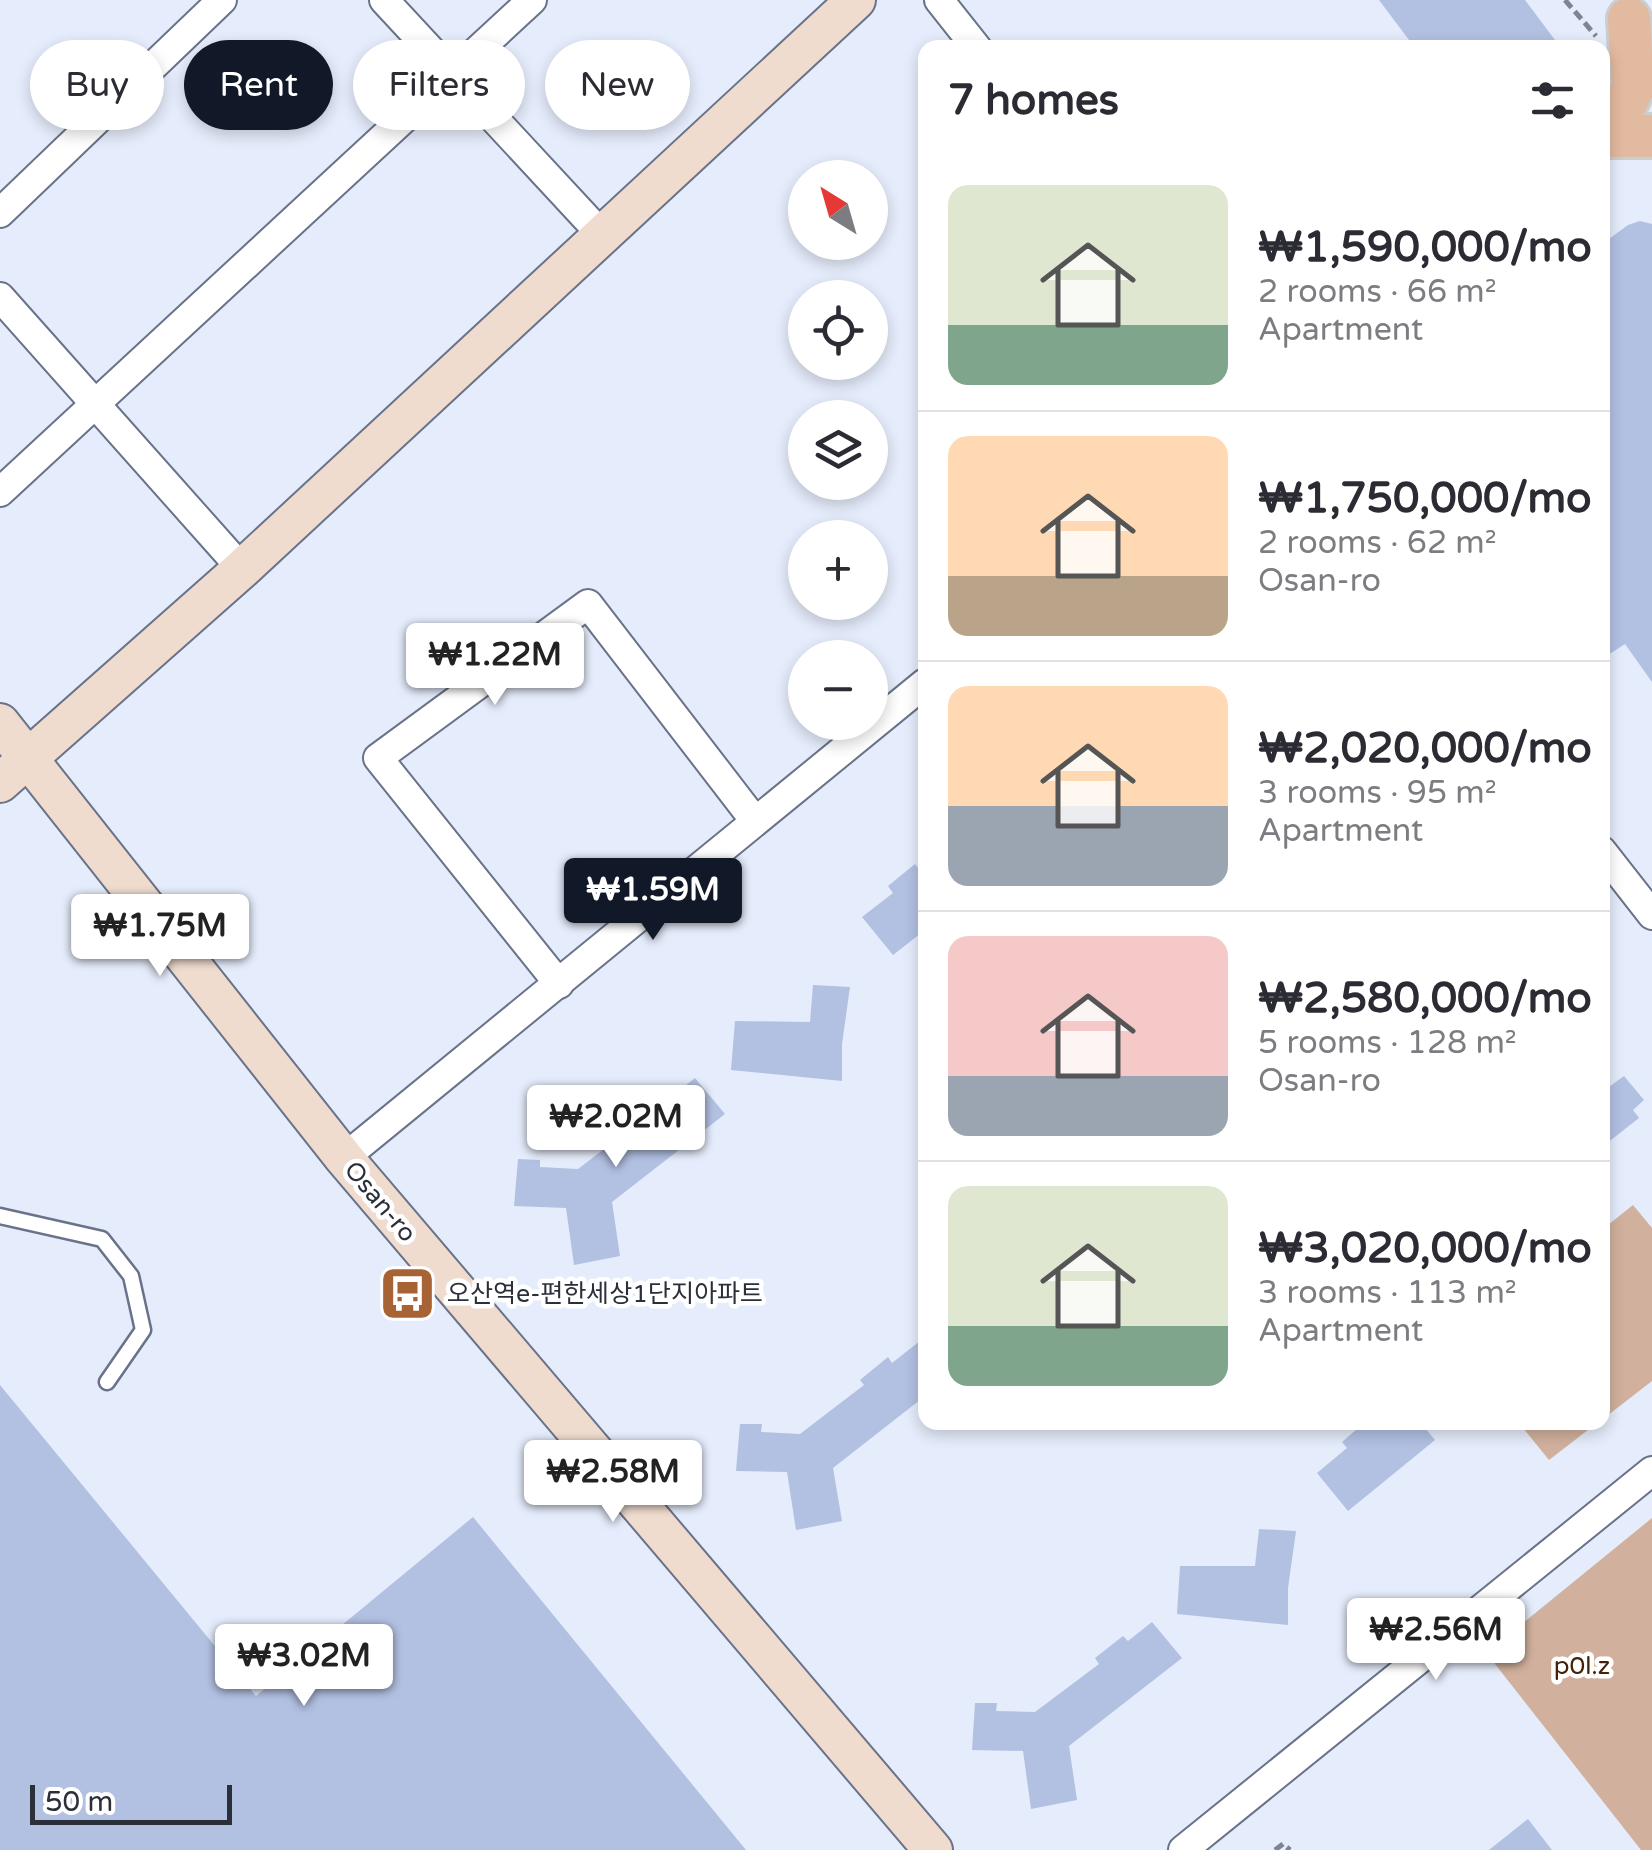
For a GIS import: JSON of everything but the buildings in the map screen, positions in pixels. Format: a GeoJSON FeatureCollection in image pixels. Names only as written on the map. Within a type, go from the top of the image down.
{"type":"FeatureCollection","features":[{"type":"Feature","properties":{"kind":"main road"},"geometry":{"type":"LineString","coordinates":[[1622,138],[1633,88],[1632,22]]}},
{"type":"Feature","properties":{"kind":"street"},"geometry":{"type":"LineString","coordinates":[[0,213],[222,0]]}},
{"type":"Feature","properties":{"kind":"street"},"geometry":{"type":"LineString","coordinates":[[384,0],[421,40]]}},
{"type":"Feature","properties":{"kind":"street"},"geometry":{"type":"LineString","coordinates":[[488,40],[532,0]]}},
{"type":"Feature","properties":{"kind":"street"},"geometry":{"type":"LineString","coordinates":[[0,783],[242,569],[856,0]]}},
{"type":"Feature","properties":{"kind":"street"},"geometry":{"type":"LineString","coordinates":[[940,0],[971,40]]}},
{"type":"Feature","properties":{"kind":"street"},"geometry":{"type":"LineString","coordinates":[[0,492],[391,130]]}},
{"type":"Feature","properties":{"kind":"street"},"geometry":{"type":"LineString","coordinates":[[505,130],[602,235]]}},
{"type":"Feature","properties":{"kind":"street"},"geometry":{"type":"LineString","coordinates":[[0,297],[242,569]]}},
{"type":"Feature","properties":{"kind":"street"},"geometry":{"type":"LineString","coordinates":[[559,984],[378,758],[588,604],[755,821]]}},
{"type":"Feature","properties":{"kind":"street"},"geometry":{"type":"LineString","coordinates":[[344,1158],[918,689]]}},
{"type":"Feature","properties":{"kind":"street","name":"Osan-ro"},"geometry":{"type":"LineString","coordinates":[[0,723],[344,1158],[933,1850]]}},
{"type":"Feature","properties":{"kind":"street"},"geometry":{"type":"LineString","coordinates":[[1610,861],[1652,915]]}},
{"type":"Feature","properties":{"kind":"street"},"geometry":{"type":"LineString","coordinates":[[1184,1850],[1652,1471]]}},
{"type":"Feature","properties":{"kind":"lane"},"geometry":{"type":"LineString","coordinates":[[0,1216],[102,1239],[131,1276],[142,1330],[106,1382]]}},
{"type":"Feature","properties":{"kind":"path"},"geometry":{"type":"LineString","coordinates":[[1275,1850],[1283,1844],[1290,1850]]}},
{"type":"Feature","properties":{"kind":"green space"},"geometry":{"type":"Polygon","coordinates":[[[1633,1205],[1652,1228],[1652,1381],[1610,1414],[1610,1223],[1633,1205]]]}},
{"type":"Feature","properties":{"kind":"green space"},"geometry":{"type":"Polygon","coordinates":[[[1525,1430],[1588,1430],[1549,1460],[1525,1430]]]}},
{"type":"Feature","properties":{"kind":"green space","name":"p0l.z"},"geometry":{"type":"Polygon","coordinates":[[[1652,1518],[1652,1850],[1641,1850],[1495,1664],[1496,1645],[1652,1518]]]}},
{"type":"Feature","properties":{"kind":"place","name":"오산역e-편한세상1단지아파트"},"geometry":{"type":"Point","coordinates":[408,1293]}}]}
